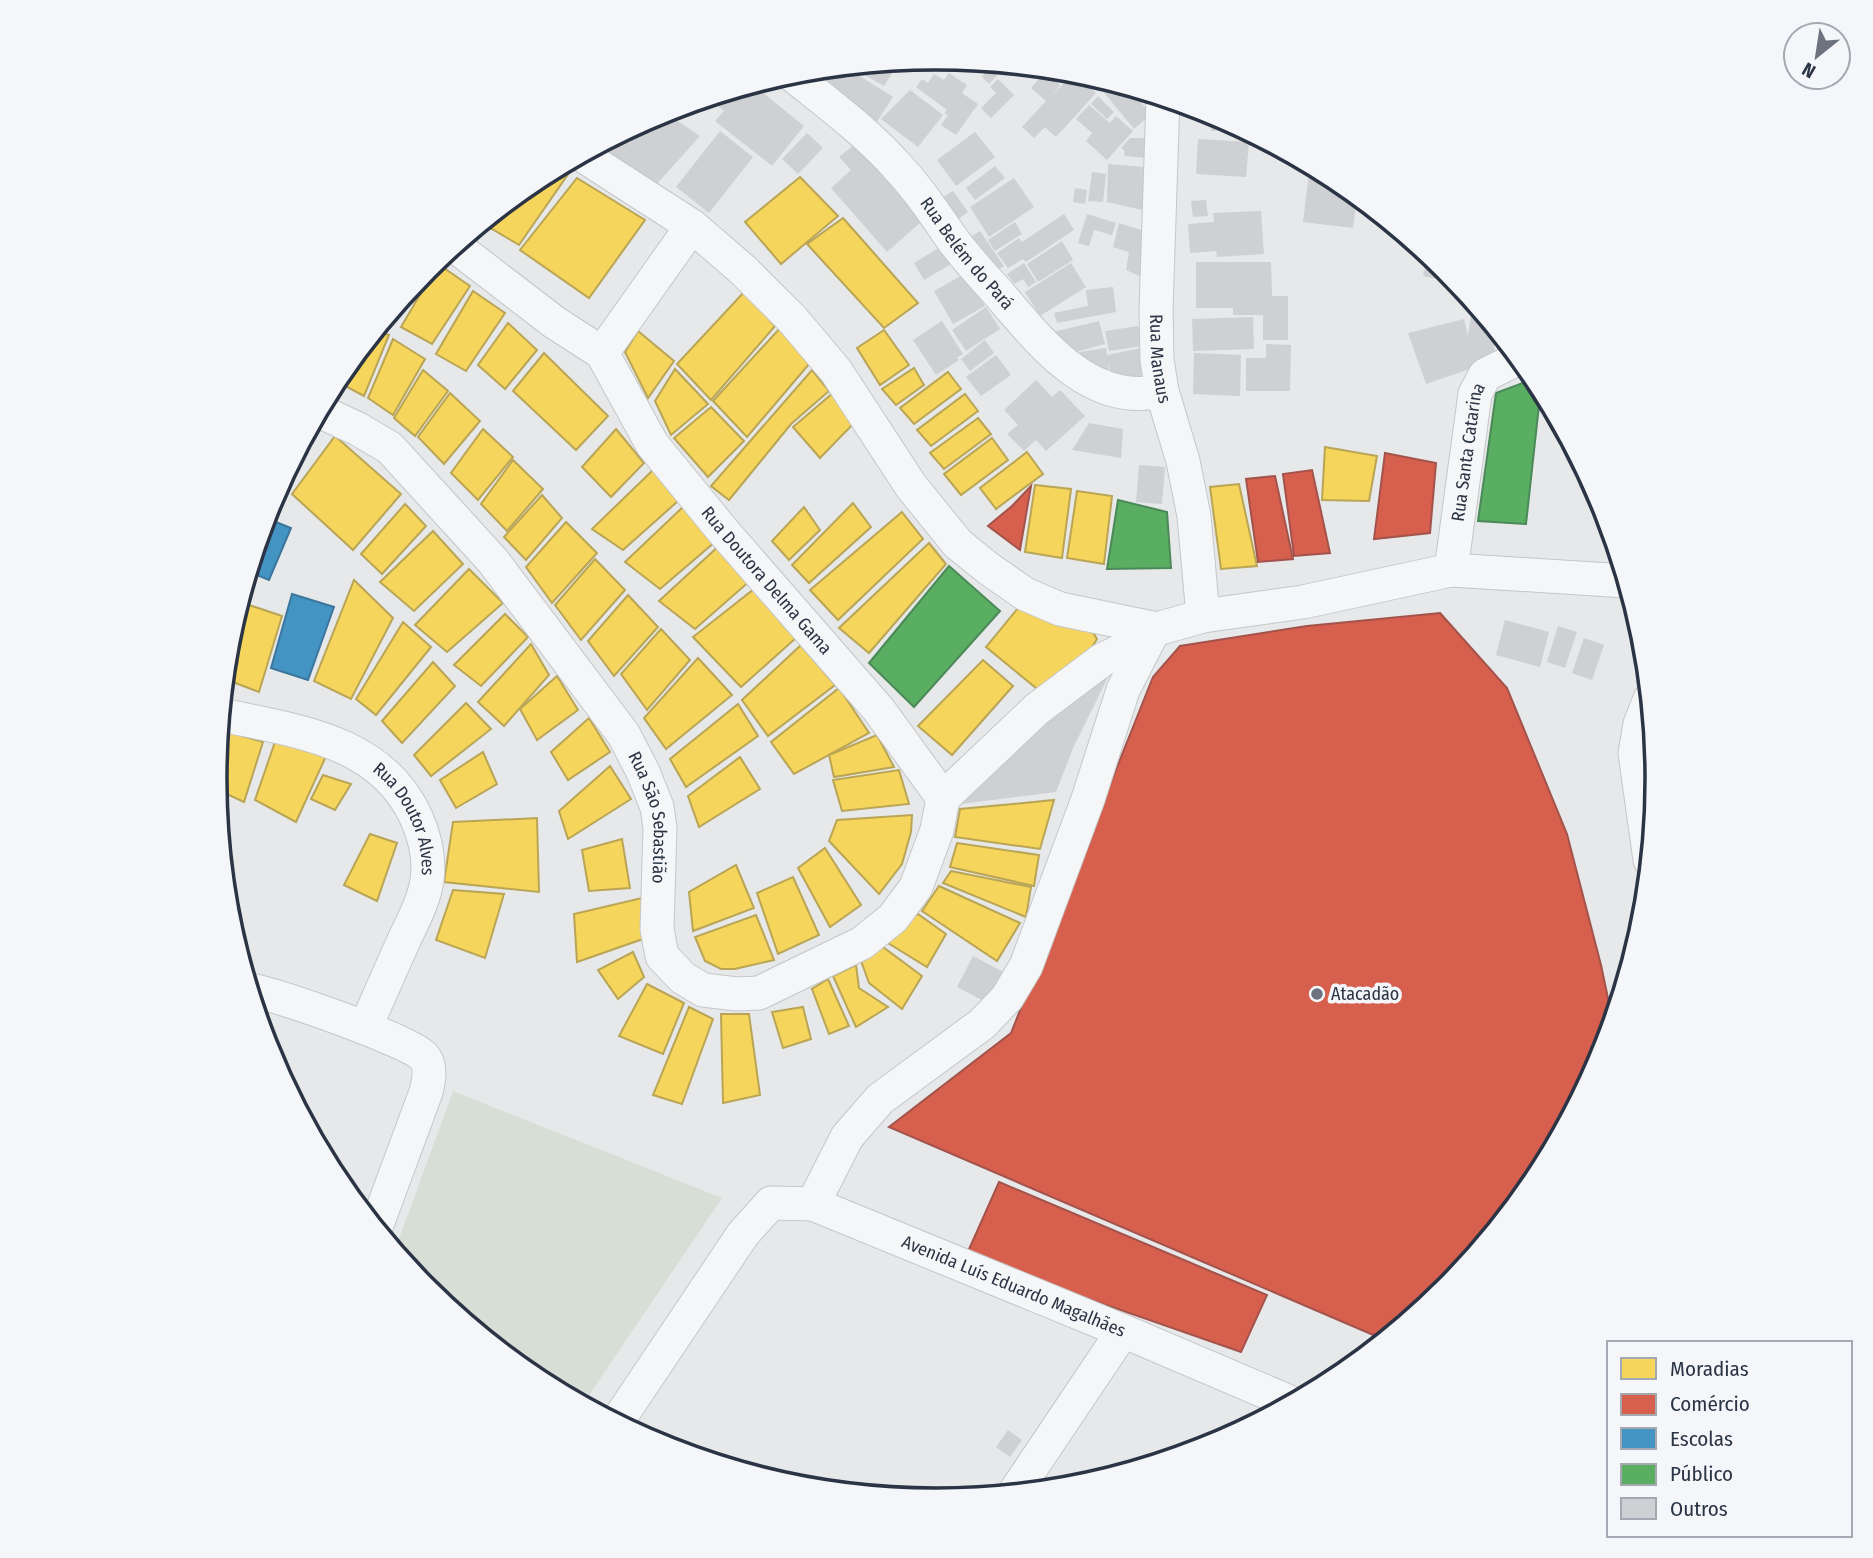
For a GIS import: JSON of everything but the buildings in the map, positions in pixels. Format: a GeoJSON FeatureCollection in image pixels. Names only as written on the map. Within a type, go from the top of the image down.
{"type":"FeatureCollection","features":[{"type":"Feature","properties":{"kind":"street","name":"Rua Belém do Pará"},"geometry":{"type":"LineString","coordinates":[[803,83],[863,131],[895,164],[930,204],[951,237],[1038,340],[1064,365],[1115,392],[1145,395],[1162,391]]}},
{"type":"Feature","properties":{"kind":"street","name":"Rua Manaus"},"geometry":{"type":"LineString","coordinates":[[1163,108],[1156,310],[1157,360],[1162,391],[1183,461],[1194,516],[1203,617]]}},
{"type":"Feature","properties":{"kind":"street"},"geometry":{"type":"LineString","coordinates":[[590,160],[692,226],[760,286],[793,320],[836,372],[911,486],[958,544],[1025,594],[1060,609],[1154,633]]}},
{"type":"Feature","properties":{"kind":"street"},"geometry":{"type":"LineString","coordinates":[[602,353],[692,226]]}},
{"type":"Feature","properties":{"kind":"street","name":"Rua Doutora Delma Gama"},"geometry":{"type":"LineString","coordinates":[[463,252],[554,323],[602,353],[652,444],[723,531],[879,710],[943,798]]}},
{"type":"Feature","properties":{"kind":"street","name":"Rua Santa Catarina"},"geometry":{"type":"LineString","coordinates":[[1451,570],[1475,394],[1485,375],[1510,362]]}},
{"type":"Feature","properties":{"kind":"street","name":"Rua São Sebastião"},"geometry":{"type":"LineString","coordinates":[[328,415],[390,448],[493,561],[624,735],[657,807],[660,828],[656,929],[662,956],[683,978],[703,990],[737,995],[759,993],[862,943],[892,918],[916,887],[934,840],[943,798]]}},
{"type":"Feature","properties":{"kind":"street"},"geometry":{"type":"LineString","coordinates":[[943,798],[1037,709],[1102,660],[1154,633],[1203,617],[1303,602],[1451,570],[1617,580]]}},
{"type":"Feature","properties":{"kind":"street"},"geometry":{"type":"LineString","coordinates":[[813,1204],[847,1137],[880,1099],[982,1024],[1007,998],[1030,953],[1088,799],[1123,690],[1154,633]]}},
{"type":"Feature","properties":{"kind":"street","name":"Rua Doutor Alves"},"geometry":{"type":"LineString","coordinates":[[231,717],[294,731],[361,754],[390,776],[412,808],[420,826],[428,855],[427,881],[419,908],[365,1028]]}},
{"type":"Feature","properties":{"kind":"street"},"geometry":{"type":"LineString","coordinates":[[1642,718],[1635,753],[1644,819]]}},
{"type":"Feature","properties":{"kind":"street"},"geometry":{"type":"LineString","coordinates":[[261,994],[365,1028],[408,1046],[423,1056],[429,1066],[429,1079],[379,1218]]}},
{"type":"Feature","properties":{"kind":"street","name":"Avenida Luís Eduardo Magalhães"},"geometry":{"type":"LineString","coordinates":[[622,1414],[743,1234],[771,1203],[813,1204],[1281,1398]]}},
{"type":"Feature","properties":{"kind":"street"},"geometry":{"type":"LineString","coordinates":[[1021,1483],[1123,1331]]}},
{"type":"Feature","properties":{"kind":"shaded area"},"geometry":{"type":"Polygon","coordinates":[[[453,1091],[722,1198],[588,1396],[543,1369],[469,1312],[398,1241],[453,1091]]]}},
{"type":"Feature","properties":{"kind":"place","name":"Atacadão"},"geometry":{"type":"Point","coordinates":[1317,994]}}]}
